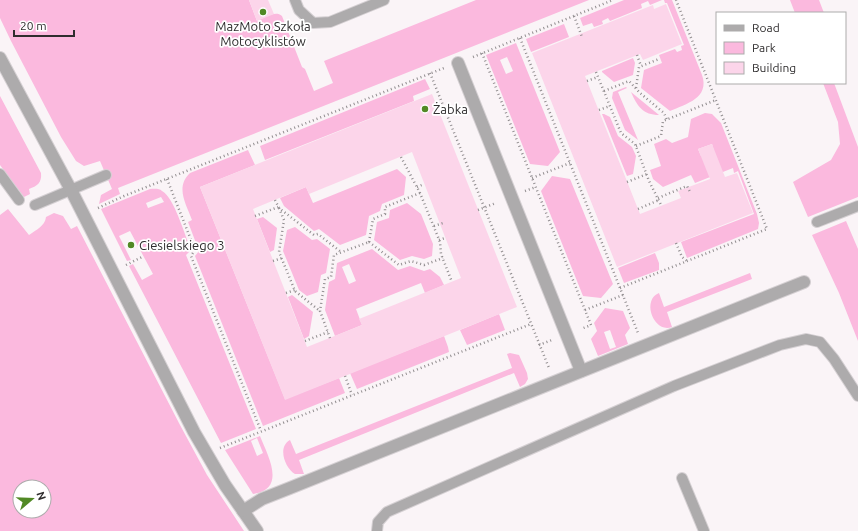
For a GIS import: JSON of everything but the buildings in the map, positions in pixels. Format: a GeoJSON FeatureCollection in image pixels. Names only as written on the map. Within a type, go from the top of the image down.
{"type":"FeatureCollection","features":[{"type":"Feature","properties":{"kind":"street"},"geometry":{"type":"LineString","coordinates":[[0,58],[71,190],[194,432],[225,485],[257,531]]}},
{"type":"Feature","properties":{"kind":"street"},"geometry":{"type":"LineString","coordinates":[[458,62],[581,371]]}},
{"type":"Feature","properties":{"kind":"street"},"geometry":{"type":"LineString","coordinates":[[243,512],[262,499],[804,282]]}},
{"type":"Feature","properties":{"kind":"lane"},"geometry":{"type":"LineString","coordinates":[[295,0],[299,10],[314,23],[330,22],[384,0]]}},
{"type":"Feature","properties":{"kind":"lane"},"geometry":{"type":"LineString","coordinates":[[0,174],[19,200]]}},
{"type":"Feature","properties":{"kind":"lane"},"geometry":{"type":"LineString","coordinates":[[35,205],[106,175]]}},
{"type":"Feature","properties":{"kind":"lane"},"geometry":{"type":"LineString","coordinates":[[817,222],[858,206]]}},
{"type":"Feature","properties":{"kind":"lane"},"geometry":{"type":"LineString","coordinates":[[377,531],[378,522],[387,512],[674,386],[780,344],[806,339],[820,342],[834,359],[858,396]]}},
{"type":"Feature","properties":{"kind":"lane"},"geometry":{"type":"LineString","coordinates":[[682,478],[704,531]]}},
{"type":"Feature","properties":{"kind":"path"},"geometry":{"type":"LineString","coordinates":[[93,210],[121,197],[613,0]]}},
{"type":"Feature","properties":{"kind":"path"},"geometry":{"type":"LineString","coordinates":[[620,288],[767,229],[676,0]]}},
{"type":"Feature","properties":{"kind":"path"},"geometry":{"type":"LineString","coordinates":[[574,16],[582,37]]}},
{"type":"Feature","properties":{"kind":"path"},"geometry":{"type":"LineString","coordinates":[[520,38],[643,346]]}},
{"type":"Feature","properties":{"kind":"path"},"geometry":{"type":"LineString","coordinates":[[482,53],[591,325],[581,329]]}},
{"type":"Feature","properties":{"kind":"path"},"geometry":{"type":"LineString","coordinates":[[637,55],[641,66]]}},
{"type":"Feature","properties":{"kind":"path"},"geometry":{"type":"LineString","coordinates":[[636,88],[639,67],[659,59]]}},
{"type":"Feature","properties":{"kind":"path"},"geometry":{"type":"LineString","coordinates":[[596,72],[621,133],[636,146],[661,205]]}},
{"type":"Feature","properties":{"kind":"path"},"geometry":{"type":"LineString","coordinates":[[430,73],[554,382]]}},
{"type":"Feature","properties":{"kind":"path"},"geometry":{"type":"LineString","coordinates":[[587,81],[598,77]]}},
{"type":"Feature","properties":{"kind":"path"},"geometry":{"type":"LineString","coordinates":[[604,91],[629,81],[664,113],[667,120]]}},
{"type":"Feature","properties":{"kind":"path"},"geometry":{"type":"LineString","coordinates":[[636,146],[661,136],[663,122],[716,100]]}},
{"type":"Feature","properties":{"kind":"path"},"geometry":{"type":"LineString","coordinates":[[598,110],[610,106]]}},
{"type":"Feature","properties":{"kind":"path"},"geometry":{"type":"LineString","coordinates":[[401,157],[420,193],[434,226],[443,258],[452,282]]}},
{"type":"Feature","properties":{"kind":"path"},"geometry":{"type":"LineString","coordinates":[[532,178],[570,163]]}},
{"type":"Feature","properties":{"kind":"path"},"geometry":{"type":"LineString","coordinates":[[627,182],[647,174]]}},
{"type":"Feature","properties":{"kind":"path"},"geometry":{"type":"LineString","coordinates":[[167,179],[195,250],[191,256],[261,431]]}},
{"type":"Feature","properties":{"kind":"path"},"geometry":{"type":"LineString","coordinates":[[417,187],[424,184]]}},
{"type":"Feature","properties":{"kind":"path"},"geometry":{"type":"LineString","coordinates":[[638,209],[687,186],[690,192]]}},
{"type":"Feature","properties":{"kind":"path"},"geometry":{"type":"LineString","coordinates":[[369,242],[373,219],[385,214],[385,207],[420,193]]}},
{"type":"Feature","properties":{"kind":"path"},"geometry":{"type":"LineString","coordinates":[[275,200],[284,220],[279,252],[294,290],[320,311]]}},
{"type":"Feature","properties":{"kind":"path"},"geometry":{"type":"LineString","coordinates":[[279,208],[314,235],[318,234],[342,252]]}},
{"type":"Feature","properties":{"kind":"path"},"geometry":{"type":"LineString","coordinates":[[255,216],[279,208]]}},
{"type":"Feature","properties":{"kind":"path"},"geometry":{"type":"LineString","coordinates":[[434,226],[442,222]]}},
{"type":"Feature","properties":{"kind":"path"},"geometry":{"type":"LineString","coordinates":[[439,240],[445,238]]}},
{"type":"Feature","properties":{"kind":"path"},"geometry":{"type":"LineString","coordinates":[[330,338],[320,311],[325,279],[331,277],[334,255],[369,242]]}},
{"type":"Feature","properties":{"kind":"path"},"geometry":{"type":"LineString","coordinates":[[369,242],[399,265],[411,261],[424,265],[443,258]]}},
{"type":"Feature","properties":{"kind":"path"},"geometry":{"type":"LineString","coordinates":[[676,243],[682,257],[689,261]]}},
{"type":"Feature","properties":{"kind":"path"},"geometry":{"type":"LineString","coordinates":[[126,265],[142,257]]}},
{"type":"Feature","properties":{"kind":"path"},"geometry":{"type":"LineString","coordinates":[[273,261],[282,258]]}},
{"type":"Feature","properties":{"kind":"path"},"geometry":{"type":"LineString","coordinates":[[286,294],[294,290]]}},
{"type":"Feature","properties":{"kind":"path"},"geometry":{"type":"LineString","coordinates":[[585,310],[623,295]]}},
{"type":"Feature","properties":{"kind":"path"},"geometry":{"type":"LineString","coordinates":[[220,448],[531,324]]}},
{"type":"Feature","properties":{"kind":"path"},"geometry":{"type":"LineString","coordinates":[[305,341],[328,332]]}},
{"type":"Feature","properties":{"kind":"path"},"geometry":{"type":"LineString","coordinates":[[344,376],[352,395]]}},
{"type":"Feature","properties":{"kind":"green space"},"geometry":{"type":"Polygon","coordinates":[[[0,0],[249,0],[257,21],[273,14],[279,14],[282,16],[302,67],[305,69],[314,91],[333,83],[324,61],[476,0],[589,0],[118,188],[120,194],[99,204],[101,195],[112,189],[100,161],[84,166],[76,161],[61,137],[0,18],[0,0]]]}},
{"type":"Feature","properties":{"kind":"green space"},"geometry":{"type":"Polygon","coordinates":[[[624,0],[662,0],[650,5],[648,1],[641,4],[642,8],[610,21],[608,18],[602,21],[603,24],[594,27],[592,23],[583,26],[580,18],[624,0]]]}},
{"type":"Feature","properties":{"kind":"green space"},"geometry":{"type":"Polygon","coordinates":[[[664,0],[672,0],[704,83],[700,95],[689,103],[670,111],[641,88],[644,70],[662,63],[659,55],[675,49],[677,52],[682,50],[681,46],[684,45],[667,3],[665,3],[664,0]]]}},
{"type":"Feature","properties":{"kind":"green space"},"geometry":{"type":"Polygon","coordinates":[[[790,0],[819,0],[824,12],[795,12],[790,0]]]}},
{"type":"Feature","properties":{"kind":"green space"},"geometry":{"type":"Polygon","coordinates":[[[564,24],[569,37],[531,52],[526,39],[564,24]]]}},
{"type":"Feature","properties":{"kind":"green space"},"geometry":{"type":"Polygon","coordinates":[[[516,43],[560,152],[548,166],[530,164],[486,55],[516,43]],[[507,57],[500,60],[506,74],[513,71],[507,57]]]}},
{"type":"Feature","properties":{"kind":"green space"},"geometry":{"type":"Polygon","coordinates":[[[633,58],[635,63],[633,75],[614,82],[602,72],[602,71],[633,58]]]}},
{"type":"Feature","properties":{"kind":"green space"},"geometry":{"type":"Polygon","coordinates":[[[425,79],[430,89],[413,96],[414,101],[265,160],[260,146],[425,79]]]}},
{"type":"Feature","properties":{"kind":"green space"},"geometry":{"type":"Polygon","coordinates":[[[823,84],[834,84],[858,147],[858,197],[808,217],[793,182],[831,160],[840,144],[838,122],[823,84]]]}},
{"type":"Feature","properties":{"kind":"green space"},"geometry":{"type":"Polygon","coordinates":[[[626,87],[627,88],[618,92],[638,140],[625,130],[612,98],[613,92],[626,87]]]}},
{"type":"Feature","properties":{"kind":"green space"},"geometry":{"type":"Polygon","coordinates":[[[631,92],[659,115],[653,115],[641,109],[631,92]]]}},
{"type":"Feature","properties":{"kind":"green space"},"geometry":{"type":"Polygon","coordinates":[[[0,96],[41,173],[41,179],[38,184],[29,189],[30,194],[24,197],[0,165],[0,96]]]}},
{"type":"Feature","properties":{"kind":"green space"},"geometry":{"type":"Polygon","coordinates":[[[705,113],[712,114],[721,123],[757,214],[759,223],[758,229],[687,258],[681,242],[754,214],[738,171],[734,173],[733,168],[695,183],[691,175],[663,187],[653,179],[650,170],[661,166],[654,144],[666,139],[672,143],[688,137],[691,119],[705,113]],[[712,144],[698,149],[701,156],[714,151],[712,144]]]}},
{"type":"Feature","properties":{"kind":"green space"},"geometry":{"type":"Polygon","coordinates":[[[602,114],[610,117],[618,136],[632,147],[636,156],[633,174],[627,176],[602,114]]]}},
{"type":"Feature","properties":{"kind":"green space"},"geometry":{"type":"Polygon","coordinates":[[[248,150],[255,165],[200,187],[285,399],[339,378],[345,393],[263,426],[195,256],[199,251],[188,222],[192,220],[182,190],[183,184],[190,173],[248,150]]]}},
{"type":"Feature","properties":{"kind":"green space"},"geometry":{"type":"Polygon","coordinates":[[[397,169],[406,177],[404,195],[382,204],[380,211],[369,216],[366,235],[340,245],[319,229],[314,231],[284,206],[280,198],[306,187],[313,203],[397,169]]]}},
{"type":"Feature","properties":{"kind":"green space"},"geometry":{"type":"Polygon","coordinates":[[[552,176],[570,179],[613,284],[601,298],[583,296],[541,191],[552,176]]]}},
{"type":"Feature","properties":{"kind":"green space"},"geometry":{"type":"Polygon","coordinates":[[[150,189],[161,190],[171,201],[191,250],[186,255],[256,429],[221,443],[129,266],[133,264],[142,280],[153,274],[130,231],[119,236],[131,260],[127,261],[101,209],[150,189]],[[161,197],[146,203],[148,208],[164,202],[161,197]]]}},
{"type":"Feature","properties":{"kind":"green space"},"geometry":{"type":"Polygon","coordinates":[[[407,203],[421,214],[433,244],[432,256],[424,259],[412,256],[400,260],[374,240],[377,222],[389,218],[390,210],[407,203]]]}},
{"type":"Feature","properties":{"kind":"green space"},"geometry":{"type":"Polygon","coordinates":[[[8,209],[29,235],[44,223],[46,217],[54,213],[63,216],[71,229],[77,226],[207,475],[244,531],[0,531],[0,215],[8,209]]]}},
{"type":"Feature","properties":{"kind":"green space"},"geometry":{"type":"Polygon","coordinates":[[[263,217],[277,228],[274,250],[270,252],[257,219],[263,217]]]}},
{"type":"Feature","properties":{"kind":"green space"},"geometry":{"type":"Polygon","coordinates":[[[846,221],[858,249],[858,341],[839,293],[812,235],[846,221]]]}},
{"type":"Feature","properties":{"kind":"green space"},"geometry":{"type":"Polygon","coordinates":[[[295,227],[312,240],[317,239],[330,249],[326,273],[321,275],[318,292],[307,296],[299,290],[283,251],[287,230],[295,227]]]}},
{"type":"Feature","properties":{"kind":"green space"},"geometry":{"type":"Polygon","coordinates":[[[372,249],[398,270],[410,266],[424,271],[430,269],[440,277],[444,285],[425,293],[421,283],[356,309],[362,325],[335,336],[325,310],[329,282],[335,279],[337,263],[372,249]],[[349,264],[342,267],[349,284],[356,281],[349,264]]]}},
{"type":"Feature","properties":{"kind":"green space"},"geometry":{"type":"Polygon","coordinates":[[[655,253],[659,263],[659,270],[624,283],[618,268],[655,253]]]}},
{"type":"Feature","properties":{"kind":"green space"},"geometry":{"type":"Polygon","coordinates":[[[750,273],[752,279],[667,312],[672,327],[666,328],[660,326],[652,315],[650,309],[651,302],[659,293],[664,307],[750,273]]]}},
{"type":"Feature","properties":{"kind":"green space"},"geometry":{"type":"Polygon","coordinates":[[[292,295],[313,312],[309,336],[304,339],[288,297],[292,295]]]}},
{"type":"Feature","properties":{"kind":"green space"},"geometry":{"type":"Polygon","coordinates":[[[605,308],[623,311],[630,328],[625,335],[628,344],[598,356],[591,339],[597,331],[594,323],[605,308]],[[610,330],[604,332],[610,349],[616,347],[610,330]]]}},
{"type":"Feature","properties":{"kind":"green space"},"geometry":{"type":"Polygon","coordinates":[[[499,314],[505,330],[467,345],[460,330],[499,314]]]}},
{"type":"Feature","properties":{"kind":"green space"},"geometry":{"type":"Polygon","coordinates":[[[444,336],[449,352],[357,389],[350,373],[444,336]]]}},
{"type":"Feature","properties":{"kind":"green space"},"geometry":{"type":"Polygon","coordinates":[[[510,353],[519,355],[527,373],[528,379],[525,384],[520,387],[514,373],[299,460],[304,474],[295,474],[288,467],[283,452],[286,443],[290,440],[296,454],[512,368],[507,354],[510,353]]]}},
{"type":"Feature","properties":{"kind":"green space"},"geometry":{"type":"Polygon","coordinates":[[[260,436],[272,471],[270,486],[263,491],[253,494],[225,450],[260,436]],[[257,438],[251,441],[257,456],[263,453],[257,438]]]}},
{"type":"Feature","properties":{"kind":"place","name":"MazMoto Szkoła Motocyklistów"},"geometry":{"type":"Point","coordinates":[263,12]}},
{"type":"Feature","properties":{"kind":"place","name":"Żabka"},"geometry":{"type":"Point","coordinates":[425,109]}},
{"type":"Feature","properties":{"kind":"place","name":"Ciesielskiego 3"},"geometry":{"type":"Point","coordinates":[131,245]}}]}
